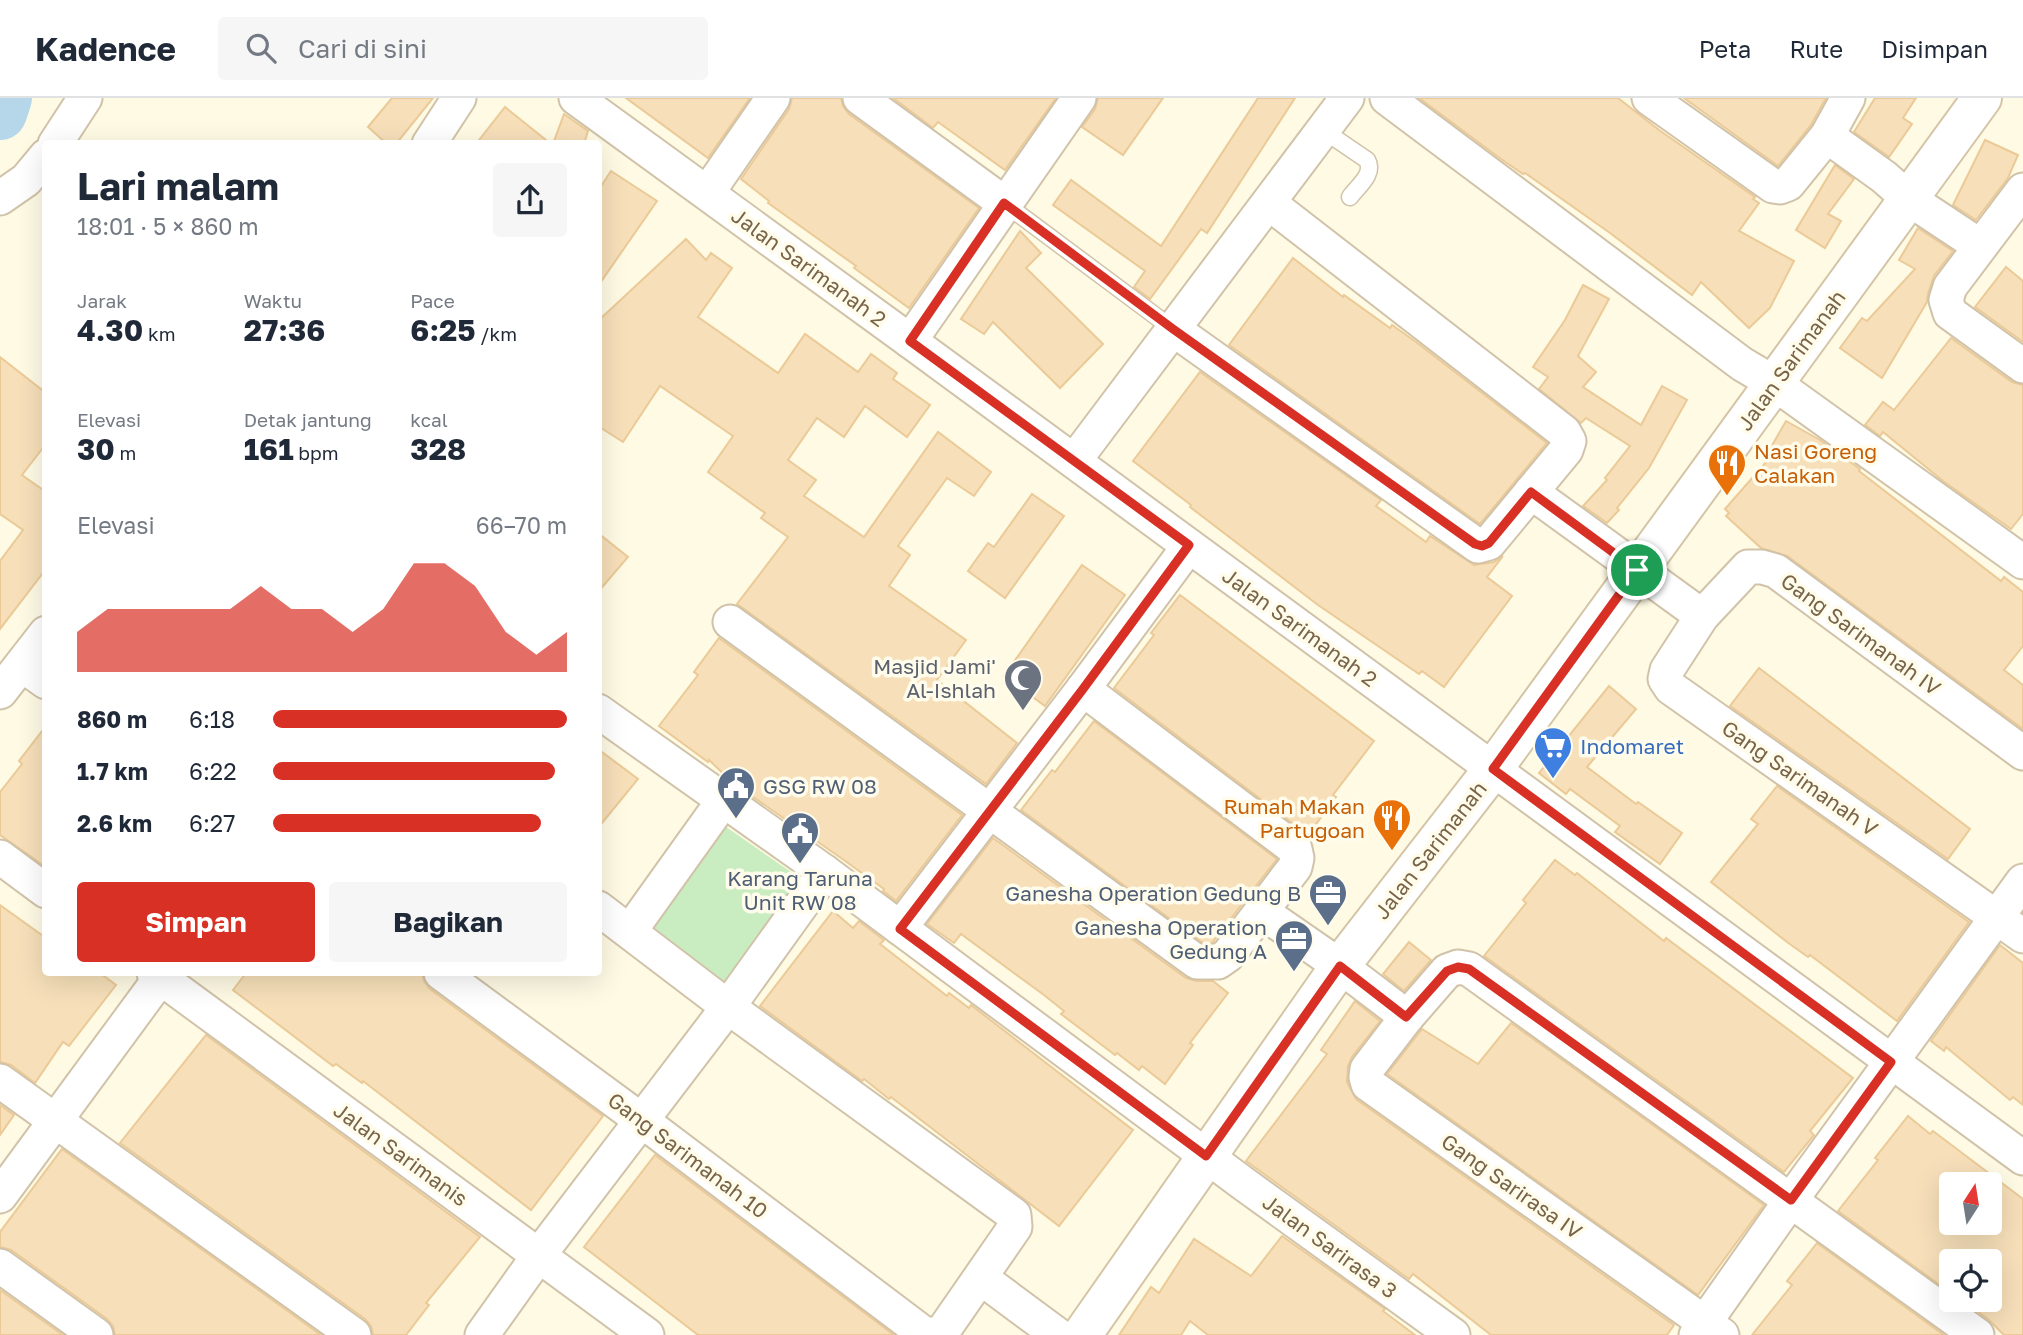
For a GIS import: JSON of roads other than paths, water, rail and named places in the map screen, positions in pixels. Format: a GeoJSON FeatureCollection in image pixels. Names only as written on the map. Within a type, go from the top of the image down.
{"type":"FeatureCollection","features":[{"type":"Feature","properties":{"kind":"street"},"geometry":{"type":"LineString","coordinates":[[58,140],[85,98]]}},
{"type":"Feature","properties":{"kind":"street"},"geometry":{"type":"LineString","coordinates":[[432,140],[460,98]]}},
{"type":"Feature","properties":{"kind":"street","name":"Jalan Sarimanah 2"},"geometry":{"type":"LineString","coordinates":[[576,98],[708,192],[2023,1158]]}},
{"type":"Feature","properties":{"kind":"street"},"geometry":{"type":"LineString","coordinates":[[708,192],[773,98]]}},
{"type":"Feature","properties":{"kind":"street"},"geometry":{"type":"LineString","coordinates":[[860,98],[1004,203]]}},
{"type":"Feature","properties":{"kind":"street"},"geometry":{"type":"LineString","coordinates":[[910,341],[1079,98]]}},
{"type":"Feature","properties":{"kind":"street"},"geometry":{"type":"LineString","coordinates":[[1074,461],[1347,98]]}},
{"type":"Feature","properties":{"kind":"street"},"geometry":{"type":"LineString","coordinates":[[1387,98],[1742,364],[1774,383],[2023,562]]}},
{"type":"Feature","properties":{"kind":"street"},"geometry":{"type":"LineString","coordinates":[[1649,98],[1776,187],[1788,184],[1827,136],[1848,98]]}},
{"type":"Feature","properties":{"kind":"street","name":"Jalan Sarimanah"},"geometry":{"type":"LineString","coordinates":[[1082,1335],[1340,966],[1493,769],[1982,98]]}},
{"type":"Feature","properties":{"kind":"street"},"geometry":{"type":"LineString","coordinates":[[1827,136],[1884,177],[1909,199],[1980,246]]}},
{"type":"Feature","properties":{"kind":"street"},"geometry":{"type":"LineString","coordinates":[[0,198],[26,180],[42,161]]}},
{"type":"Feature","properties":{"kind":"street"},"geometry":{"type":"LineString","coordinates":[[2023,190],[1946,294],[1950,313],[2023,366]]}},
{"type":"Feature","properties":{"kind":"street"},"geometry":{"type":"LineString","coordinates":[[1173,329],[1478,546],[1489,543],[1569,446],[1564,432],[1269,203]]}},
{"type":"Feature","properties":{"kind":"street"},"geometry":{"type":"LineString","coordinates":[[1531,492],[1702,615]]}},
{"type":"Feature","properties":{"kind":"street"},"geometry":{"type":"LineString","coordinates":[[900,929],[1189,545]]}},
{"type":"Feature","properties":{"kind":"street","name":"Gang Sarimanah IV"},"geometry":{"type":"LineString","coordinates":[[1702,615],[1748,567],[1776,571],[2023,753]]}},
{"type":"Feature","properties":{"kind":"street","name":"Gang Sarimanah V"},"geometry":{"type":"LineString","coordinates":[[1702,615],[1667,670],[1665,679],[1671,688],[2010,927]]}},
{"type":"Feature","properties":{"kind":"street"},"geometry":{"type":"LineString","coordinates":[[730,622],[1197,962],[1218,962],[1228,955],[1295,867],[1297,858],[1294,849],[1083,689]]}},
{"type":"Feature","properties":{"kind":"street"},"geometry":{"type":"LineString","coordinates":[[0,692],[34,674],[42,647]]}},
{"type":"Feature","properties":{"kind":"street","name":"Jalan Sarirasa 3"},"geometry":{"type":"LineString","coordinates":[[602,714],[825,873],[1206,1156],[1453,1335]]}},
{"type":"Feature","properties":{"kind":"street"},"geometry":{"type":"LineString","coordinates":[[630,931],[723,800]]}},
{"type":"Feature","properties":{"kind":"street"},"geometry":{"type":"LineString","coordinates":[[0,857],[42,888]]}},
{"type":"Feature","properties":{"kind":"street"},"geometry":{"type":"LineString","coordinates":[[482,1335],[825,873]]}},
{"type":"Feature","properties":{"kind":"street"},"geometry":{"type":"LineString","coordinates":[[1708,1331],[1791,1200],[1891,1062],[2010,927],[2023,881]]}},
{"type":"Feature","properties":{"kind":"street","name":"Gang Sarimanah 10"},"geometry":{"type":"LineString","coordinates":[[445,976],[642,1120],[923,1333],[935,1335],[943,1331],[1015,1227],[1014,1214],[728,1007],[602,911]]}},
{"type":"Feature","properties":{"kind":"street"},"geometry":{"type":"LineString","coordinates":[[1262,912],[1340,966],[1406,1017],[1447,971],[1458,967],[1469,969],[1977,1335]]}},
{"type":"Feature","properties":{"kind":"street"},"geometry":{"type":"LineString","coordinates":[[0,1196],[158,976]]}},
{"type":"Feature","properties":{"kind":"street","name":"Jalan Sarimanis"},"geometry":{"type":"LineString","coordinates":[[160,976],[647,1335]]}},
{"type":"Feature","properties":{"kind":"street","name":"Gang Sarirasa IV"},"geometry":{"type":"LineString","coordinates":[[1406,1017],[1367,1069],[1368,1084],[1708,1331]]}},
{"type":"Feature","properties":{"kind":"street"},"geometry":{"type":"LineString","coordinates":[[0,1081],[354,1335]]}},
{"type":"Feature","properties":{"kind":"street"},"geometry":{"type":"LineString","coordinates":[[0,1266],[96,1335]]}},
{"type":"Feature","properties":{"kind":"street"},"geometry":{"type":"LineString","coordinates":[[981,1278],[1058,1335]]}},
{"type":"Feature","properties":{"kind":"lane"},"geometry":{"type":"LineString","coordinates":[[1323,130],[1367,160],[1370,166],[1369,173],[1350,197]]}},
{"type":"Feature","properties":{"kind":"lane"},"geometry":{"type":"LineString","coordinates":[[1004,203],[1173,329]]}},
{"type":"Feature","properties":{"kind":"waterway"},"geometry":{"type":"LineString","coordinates":[[0,113],[5,98]]}},
{"type":"Feature","properties":{"kind":"place","name":"Nasi Goreng Calakan"},"geometry":{"type":"Point","coordinates":[1727,497]}},
{"type":"Feature","properties":{"kind":"place","name":"Masjid Jami' Al-Ishlah"},"geometry":{"type":"Point","coordinates":[1023,712]}},
{"type":"Feature","properties":{"kind":"place","name":"Indomaret"},"geometry":{"type":"Point","coordinates":[1553,780]}},
{"type":"Feature","properties":{"kind":"place","name":"GSG RW 08"},"geometry":{"type":"Point","coordinates":[736,820]}},
{"type":"Feature","properties":{"kind":"place","name":"Rumah Makan Partugoan"},"geometry":{"type":"Point","coordinates":[1392,852]}},
{"type":"Feature","properties":{"kind":"place","name":"Karang Taruna Unit RW 08"},"geometry":{"type":"Point","coordinates":[800,865]}},
{"type":"Feature","properties":{"kind":"place","name":"Ganesha Operation Gedung B"},"geometry":{"type":"Point","coordinates":[1328,927]}},
{"type":"Feature","properties":{"kind":"place","name":"Ganesha Operation Gedung A"},"geometry":{"type":"Point","coordinates":[1294,973]}}]}
